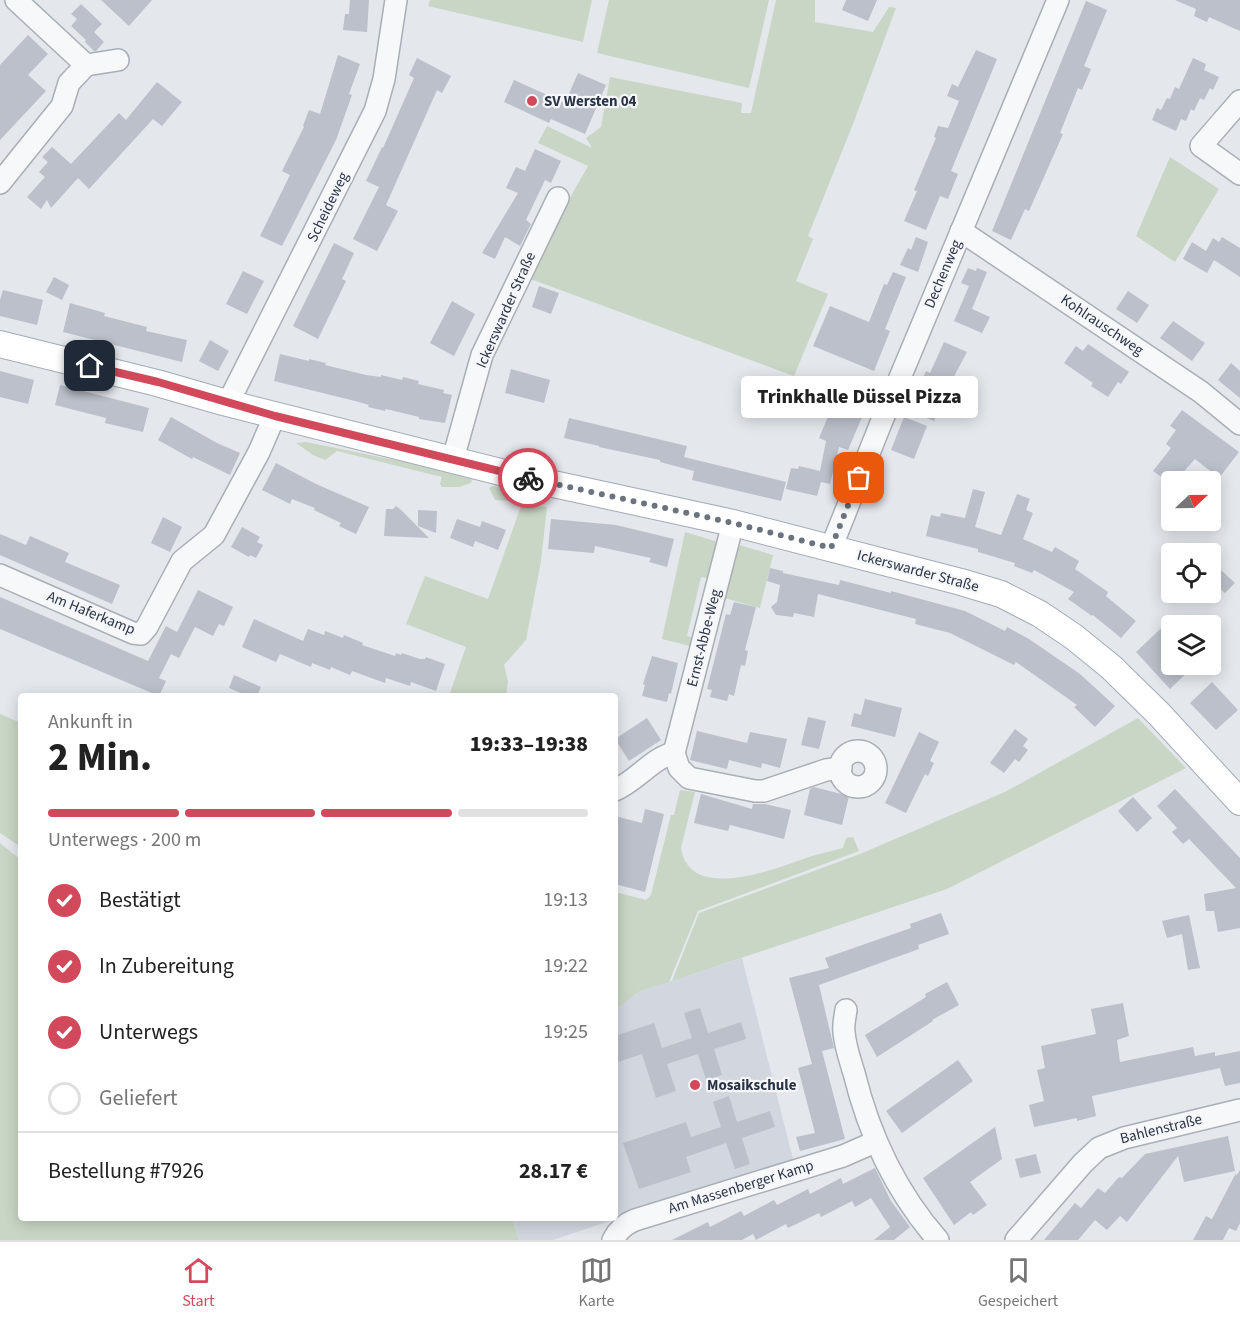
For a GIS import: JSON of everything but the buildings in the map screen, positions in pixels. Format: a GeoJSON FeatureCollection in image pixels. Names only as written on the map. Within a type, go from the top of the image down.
{"type":"FeatureCollection","features":[{"type":"Feature","properties":{"kind":"main road","name":"Ickerswarder Straße"},"geometry":{"type":"LineString","coordinates":[[0,344],[158,382],[275,416],[512,475],[733,523],[1001,594],[1040,614],[1074,637],[1111,667],[1160,714],[1240,802]]}},
{"type":"Feature","properties":{"kind":"street","name":"Scheideweg"},"geometry":{"type":"LineString","coordinates":[[228,403],[375,111],[384,79],[396,0]]}},
{"type":"Feature","properties":{"kind":"street","name":"Dechenweg"},"geometry":{"type":"LineString","coordinates":[[831,548],[1058,0]]}},
{"type":"Feature","properties":{"kind":"street"},"geometry":{"type":"LineString","coordinates":[[11,2],[86,66]]}},
{"type":"Feature","properties":{"kind":"street"},"geometry":{"type":"LineString","coordinates":[[0,183],[62,106],[69,83],[86,66],[118,60]]}},
{"type":"Feature","properties":{"kind":"street"},"geometry":{"type":"LineString","coordinates":[[1240,101],[1201,146],[1240,174]]}},
{"type":"Feature","properties":{"kind":"street","name":"Ickerswarder Straße"},"geometry":{"type":"LineString","coordinates":[[453,459],[482,355],[558,198]]}},
{"type":"Feature","properties":{"kind":"street","name":"Kohlrauschweg"},"geometry":{"type":"LineString","coordinates":[[961,231],[1201,392],[1240,424]]}},
{"type":"Feature","properties":{"kind":"street","name":"Am Haferkamp"},"geometry":{"type":"LineString","coordinates":[[0,575],[133,633],[141,634],[147,627],[182,561],[214,535],[259,452],[275,416]]}},
{"type":"Feature","properties":{"kind":"street","name":"Ernst-Abbe-Weg"},"geometry":{"type":"LineString","coordinates":[[674,753],[733,523]]}},
{"type":"Feature","properties":{"kind":"street"},"geometry":{"type":"LineString","coordinates":[[618,788],[634,780],[667,754],[674,753],[679,768],[689,778],[754,791],[764,791],[826,770],[840,768]]}},
{"type":"Feature","properties":{"kind":"street"},"geometry":{"type":"LineString","coordinates":[[846,1010],[843,1031],[875,1142],[903,1193],[938,1240]]}},
{"type":"Feature","properties":{"kind":"street","name":"Bahlenstraße"},"geometry":{"type":"LineString","coordinates":[[1016,1240],[1083,1163],[1099,1148],[1124,1137],[1240,1110]]}},
{"type":"Feature","properties":{"kind":"street","name":"Am Massenberger Kamp"},"geometry":{"type":"LineString","coordinates":[[613,1240],[619,1230],[635,1220],[843,1156],[875,1142]]}},
{"type":"Feature","properties":{"kind":"shaded area","name":"Mosaikschule"},"geometry":{"type":"Polygon","coordinates":[[[742,958],[793,1159],[618,1218],[618,1008],[640,991],[742,958]]]}},
{"type":"Feature","properties":{"kind":"shaded area","name":"Mosaikschule"},"geometry":{"type":"Polygon","coordinates":[[[513,1221],[609,1221],[553,1240],[519,1240],[513,1221]]]}},
{"type":"Feature","properties":{"kind":"green space"},"geometry":{"type":"Polygon","coordinates":[[[430,0],[592,0],[583,42],[428,6],[430,0]]]}},
{"type":"Feature","properties":{"kind":"green space"},"geometry":{"type":"Polygon","coordinates":[[[609,0],[769,0],[749,88],[597,53],[609,0]]]}},
{"type":"Feature","properties":{"kind":"green space"},"geometry":{"type":"Polygon","coordinates":[[[776,0],[815,0],[815,22],[873,32],[889,7],[896,8],[808,236],[813,239],[796,281],[828,294],[794,376],[525,277],[588,166],[538,143],[547,126],[592,148],[586,138],[601,127],[610,77],[742,103],[741,113],[751,113],[776,0]]]}},
{"type":"Feature","properties":{"kind":"green space"},"geometry":{"type":"Polygon","coordinates":[[[1170,157],[1219,189],[1175,262],[1136,236],[1170,157]]]}},
{"type":"Feature","properties":{"kind":"green space"},"geometry":{"type":"Polygon","coordinates":[[[306,442],[455,473],[472,480],[471,483],[459,487],[442,487],[440,484],[442,477],[337,451],[325,460],[296,443],[306,442]]]}},
{"type":"Feature","properties":{"kind":"green space"},"geometry":{"type":"Polygon","coordinates":[[[492,486],[527,492],[533,497],[533,502],[495,500],[489,488],[492,486]]]}},
{"type":"Feature","properties":{"kind":"green space"},"geometry":{"type":"Polygon","coordinates":[[[521,506],[547,507],[541,561],[526,640],[504,665],[508,681],[506,693],[450,693],[466,647],[406,624],[425,576],[488,599],[521,506]]]}},
{"type":"Feature","properties":{"kind":"green space"},"geometry":{"type":"Polygon","coordinates":[[[685,532],[715,541],[717,547],[713,579],[701,577],[687,636],[698,639],[698,648],[662,639],[685,532]]]}},
{"type":"Feature","properties":{"kind":"green space"},"geometry":{"type":"Polygon","coordinates":[[[739,545],[773,555],[760,608],[721,597],[734,547],[739,545]]]}},
{"type":"Feature","properties":{"kind":"green space"},"geometry":{"type":"Polygon","coordinates":[[[0,714],[18,722],[18,845],[0,833],[0,714]]]}},
{"type":"Feature","properties":{"kind":"green space"},"geometry":{"type":"Polygon","coordinates":[[[1138,718],[1186,768],[947,889],[672,981],[699,913],[860,854],[1005,792],[1138,718]]]}},
{"type":"Feature","properties":{"kind":"green space"},"geometry":{"type":"Polygon","coordinates":[[[680,790],[695,792],[681,848],[688,865],[701,875],[738,878],[759,873],[843,848],[846,838],[853,837],[859,851],[698,911],[669,982],[640,991],[618,1008],[618,893],[646,900],[651,895],[671,815],[674,815],[680,790]]]}},
{"type":"Feature","properties":{"kind":"green space"},"geometry":{"type":"Polygon","coordinates":[[[0,843],[18,858],[18,1221],[513,1221],[519,1240],[0,1240],[0,843]]]}},
{"type":"Feature","properties":{"kind":"way so far"},"geometry":{"type":"LineString","coordinates":[[528,478],[733,523],[831,548],[859,478]]}},
{"type":"Feature","properties":{"kind":"place","name":"SV Wersten 04"},"geometry":{"type":"Point","coordinates":[532,101]}},
{"type":"Feature","properties":{"kind":"place","name":"Trinkhalle Düssel Pizza"},"geometry":{"type":"Point","coordinates":[859,478]}},
{"type":"Feature","properties":{"kind":"place","name":"Mosaikschule"},"geometry":{"type":"Point","coordinates":[695,1085]}},
{"type":"Feature","properties":{"kind":"route"},"geometry":{"type":"LineString","coordinates":[[90,366],[158,382],[275,416],[528,478]]}}]}
